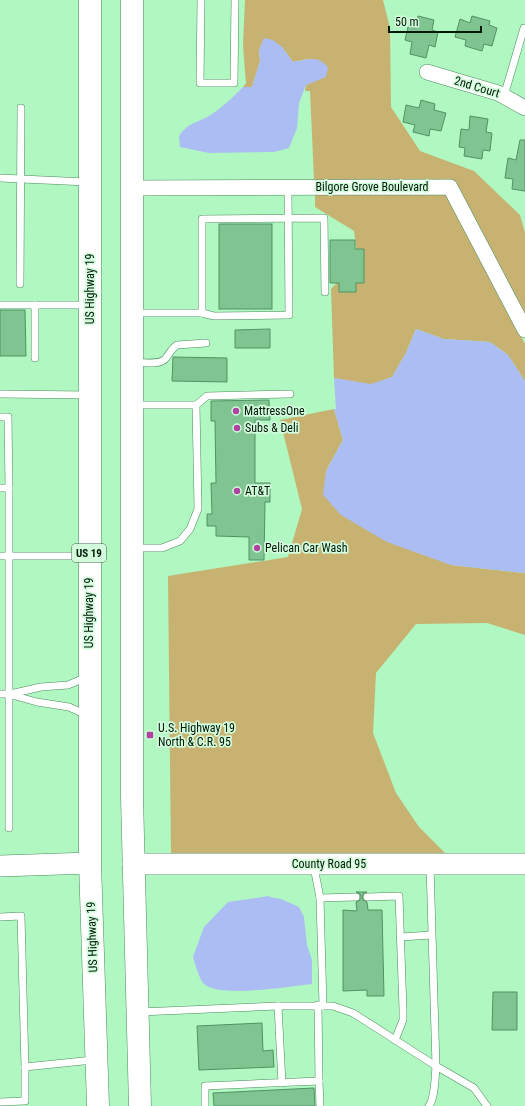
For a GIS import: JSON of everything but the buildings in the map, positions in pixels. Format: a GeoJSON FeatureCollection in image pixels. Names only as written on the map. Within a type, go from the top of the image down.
{"type":"FeatureCollection","features":[{"type":"Feature","properties":{"kind":"highway","name":"US Highway 19"},"geometry":{"type":"LineString","coordinates":[[90,0],[90,863],[98,1106]]}},
{"type":"Feature","properties":{"kind":"highway"},"geometry":{"type":"LineString","coordinates":[[132,0],[131,548],[133,864],[140,1106]]}},
{"type":"Feature","properties":{"kind":"street","name":"2nd Court"},"geometry":{"type":"LineString","coordinates":[[426,72],[498,93],[525,108]]}},
{"type":"Feature","properties":{"kind":"street","name":"Bilgore Grove Boulevard"},"geometry":{"type":"LineString","coordinates":[[132,188],[450,187],[525,330]]}},
{"type":"Feature","properties":{"kind":"street"},"geometry":{"type":"LineString","coordinates":[[0,866],[90,863]]}},
{"type":"Feature","properties":{"kind":"street","name":"County Road 95"},"geometry":{"type":"LineString","coordinates":[[133,864],[525,864]]}},
{"type":"Feature","properties":{"kind":"lane"},"geometry":{"type":"LineString","coordinates":[[200,0],[200,83],[234,83],[235,0]]}},
{"type":"Feature","properties":{"kind":"lane"},"geometry":{"type":"LineString","coordinates":[[504,96],[524,28]]}},
{"type":"Feature","properties":{"kind":"lane"},"geometry":{"type":"LineString","coordinates":[[20,284],[21,108]]}},
{"type":"Feature","properties":{"kind":"lane"},"geometry":{"type":"LineString","coordinates":[[0,178],[90,182]]}},
{"type":"Feature","properties":{"kind":"lane"},"geometry":{"type":"LineString","coordinates":[[132,313],[202,313],[214,316],[289,315],[288,187]]}},
{"type":"Feature","properties":{"kind":"lane"},"geometry":{"type":"LineString","coordinates":[[202,313],[202,219],[289,217],[324,218],[325,292]]}},
{"type":"Feature","properties":{"kind":"lane"},"geometry":{"type":"LineString","coordinates":[[0,305],[89,305]]}},
{"type":"Feature","properties":{"kind":"lane"},"geometry":{"type":"LineString","coordinates":[[35,305],[35,358]]}},
{"type":"Feature","properties":{"kind":"lane"},"geometry":{"type":"LineString","coordinates":[[132,362],[159,362],[164,360],[174,346],[206,343]]}},
{"type":"Feature","properties":{"kind":"lane"},"geometry":{"type":"LineString","coordinates":[[0,394],[90,395]]}},
{"type":"Feature","properties":{"kind":"lane"},"geometry":{"type":"LineString","coordinates":[[132,405],[196,405],[207,396],[290,394]]}},
{"type":"Feature","properties":{"kind":"lane"},"geometry":{"type":"LineString","coordinates":[[131,548],[162,548],[180,541],[190,529],[198,509],[196,405]]}},
{"type":"Feature","properties":{"kind":"lane"},"geometry":{"type":"LineString","coordinates":[[0,416],[8,417],[10,556],[8,694],[9,828]]}},
{"type":"Feature","properties":{"kind":"lane"},"geometry":{"type":"LineString","coordinates":[[0,488],[9,488]]}},
{"type":"Feature","properties":{"kind":"lane"},"geometry":{"type":"LineString","coordinates":[[0,556],[89,556]]}},
{"type":"Feature","properties":{"kind":"lane"},"geometry":{"type":"LineString","coordinates":[[0,694],[8,694],[41,687],[68,685],[89,676]]}},
{"type":"Feature","properties":{"kind":"lane"},"geometry":{"type":"LineString","coordinates":[[8,694],[37,702],[69,707],[89,716]]}},
{"type":"Feature","properties":{"kind":"lane"},"geometry":{"type":"LineString","coordinates":[[0,757],[8,757]]}},
{"type":"Feature","properties":{"kind":"lane"},"geometry":{"type":"LineString","coordinates":[[314,864],[320,898],[320,1106]]}},
{"type":"Feature","properties":{"kind":"lane"},"geometry":{"type":"LineString","coordinates":[[429,1106],[433,1096],[436,1066],[430,865]]}},
{"type":"Feature","properties":{"kind":"lane"},"geometry":{"type":"LineString","coordinates":[[367,897],[399,896],[403,1010],[402,1020],[395,1040]]}},
{"type":"Feature","properties":{"kind":"lane"},"geometry":{"type":"LineString","coordinates":[[320,898],[356,897]]}},
{"type":"Feature","properties":{"kind":"lane"},"geometry":{"type":"LineString","coordinates":[[0,917],[21,916],[25,1067],[25,1100],[0,1102]]}},
{"type":"Feature","properties":{"kind":"lane"},"geometry":{"type":"LineString","coordinates":[[401,937],[431,935]]}},
{"type":"Feature","properties":{"kind":"lane"},"geometry":{"type":"LineString","coordinates":[[137,1012],[278,1006],[333,1006],[353,1012],[436,1066],[474,1088],[487,1106]]}},
{"type":"Feature","properties":{"kind":"lane"},"geometry":{"type":"LineString","coordinates":[[278,1006],[282,1083]]}},
{"type":"Feature","properties":{"kind":"lane"},"geometry":{"type":"LineString","coordinates":[[25,1067],[96,1060]]}},
{"type":"Feature","properties":{"kind":"lane"},"geometry":{"type":"LineString","coordinates":[[205,1106],[205,1086],[319,1081]]}},
{"type":"Feature","properties":{"kind":"shaded area"},"geometry":{"type":"Polygon","coordinates":[[[245,0],[383,0],[390,28],[391,107],[420,151],[474,171],[520,215],[525,233],[525,316],[455,183],[314,180],[310,91],[305,91],[306,85],[313,82],[308,59],[293,62],[282,47],[259,50],[260,61],[252,87],[243,87],[246,83],[243,46],[245,0]]]}},
{"type":"Feature","properties":{"kind":"shaded area"},"geometry":{"type":"Polygon","coordinates":[[[315,194],[447,194],[525,344],[525,381],[508,355],[490,342],[444,339],[416,329],[406,353],[392,377],[371,385],[334,378],[331,289],[358,261],[354,231],[315,207],[315,194]]]}},
{"type":"Feature","properties":{"kind":"shaded area"},"geometry":{"type":"Polygon","coordinates":[[[334,409],[343,440],[326,471],[451,565],[525,573],[525,635],[487,623],[416,624],[376,673],[373,733],[396,793],[419,827],[450,858],[171,857],[168,576],[288,557],[302,509],[280,420],[334,409]]]}},
{"type":"Feature","properties":{"kind":"water"},"geometry":{"type":"Polygon","coordinates":[[[264,38],[273,40],[282,47],[293,62],[317,59],[328,68],[326,77],[306,85],[299,103],[297,128],[289,148],[274,152],[209,153],[180,147],[179,136],[186,128],[214,113],[243,87],[252,87],[260,61],[259,50],[264,38]]]}},
{"type":"Feature","properties":{"kind":"water"},"geometry":{"type":"Polygon","coordinates":[[[416,329],[444,339],[490,342],[508,355],[525,381],[525,573],[451,565],[387,542],[341,515],[323,495],[326,471],[343,440],[334,409],[336,409],[334,378],[371,384],[392,377],[406,353],[416,329]]]}},
{"type":"Feature","properties":{"kind":"water"},"geometry":{"type":"Polygon","coordinates":[[[269,896],[281,899],[299,907],[304,917],[307,945],[312,960],[312,984],[272,989],[238,991],[211,988],[203,983],[193,957],[204,927],[228,902],[269,896]]]}},
{"type":"Feature","properties":{"kind":"place","name":"MattressOne"},"geometry":{"type":"Point","coordinates":[236,411]}},
{"type":"Feature","properties":{"kind":"place","name":"Subs & Deli"},"geometry":{"type":"Point","coordinates":[237,428]}},
{"type":"Feature","properties":{"kind":"place","name":"AT&T"},"geometry":{"type":"Point","coordinates":[237,491]}},
{"type":"Feature","properties":{"kind":"place","name":"Pelican Car Wash"},"geometry":{"type":"Point","coordinates":[257,548]}},
{"type":"Feature","properties":{"kind":"place","name":"U.S. Highway 19 North & C.R. 95"},"geometry":{"type":"Point","coordinates":[150,735]}}]}
